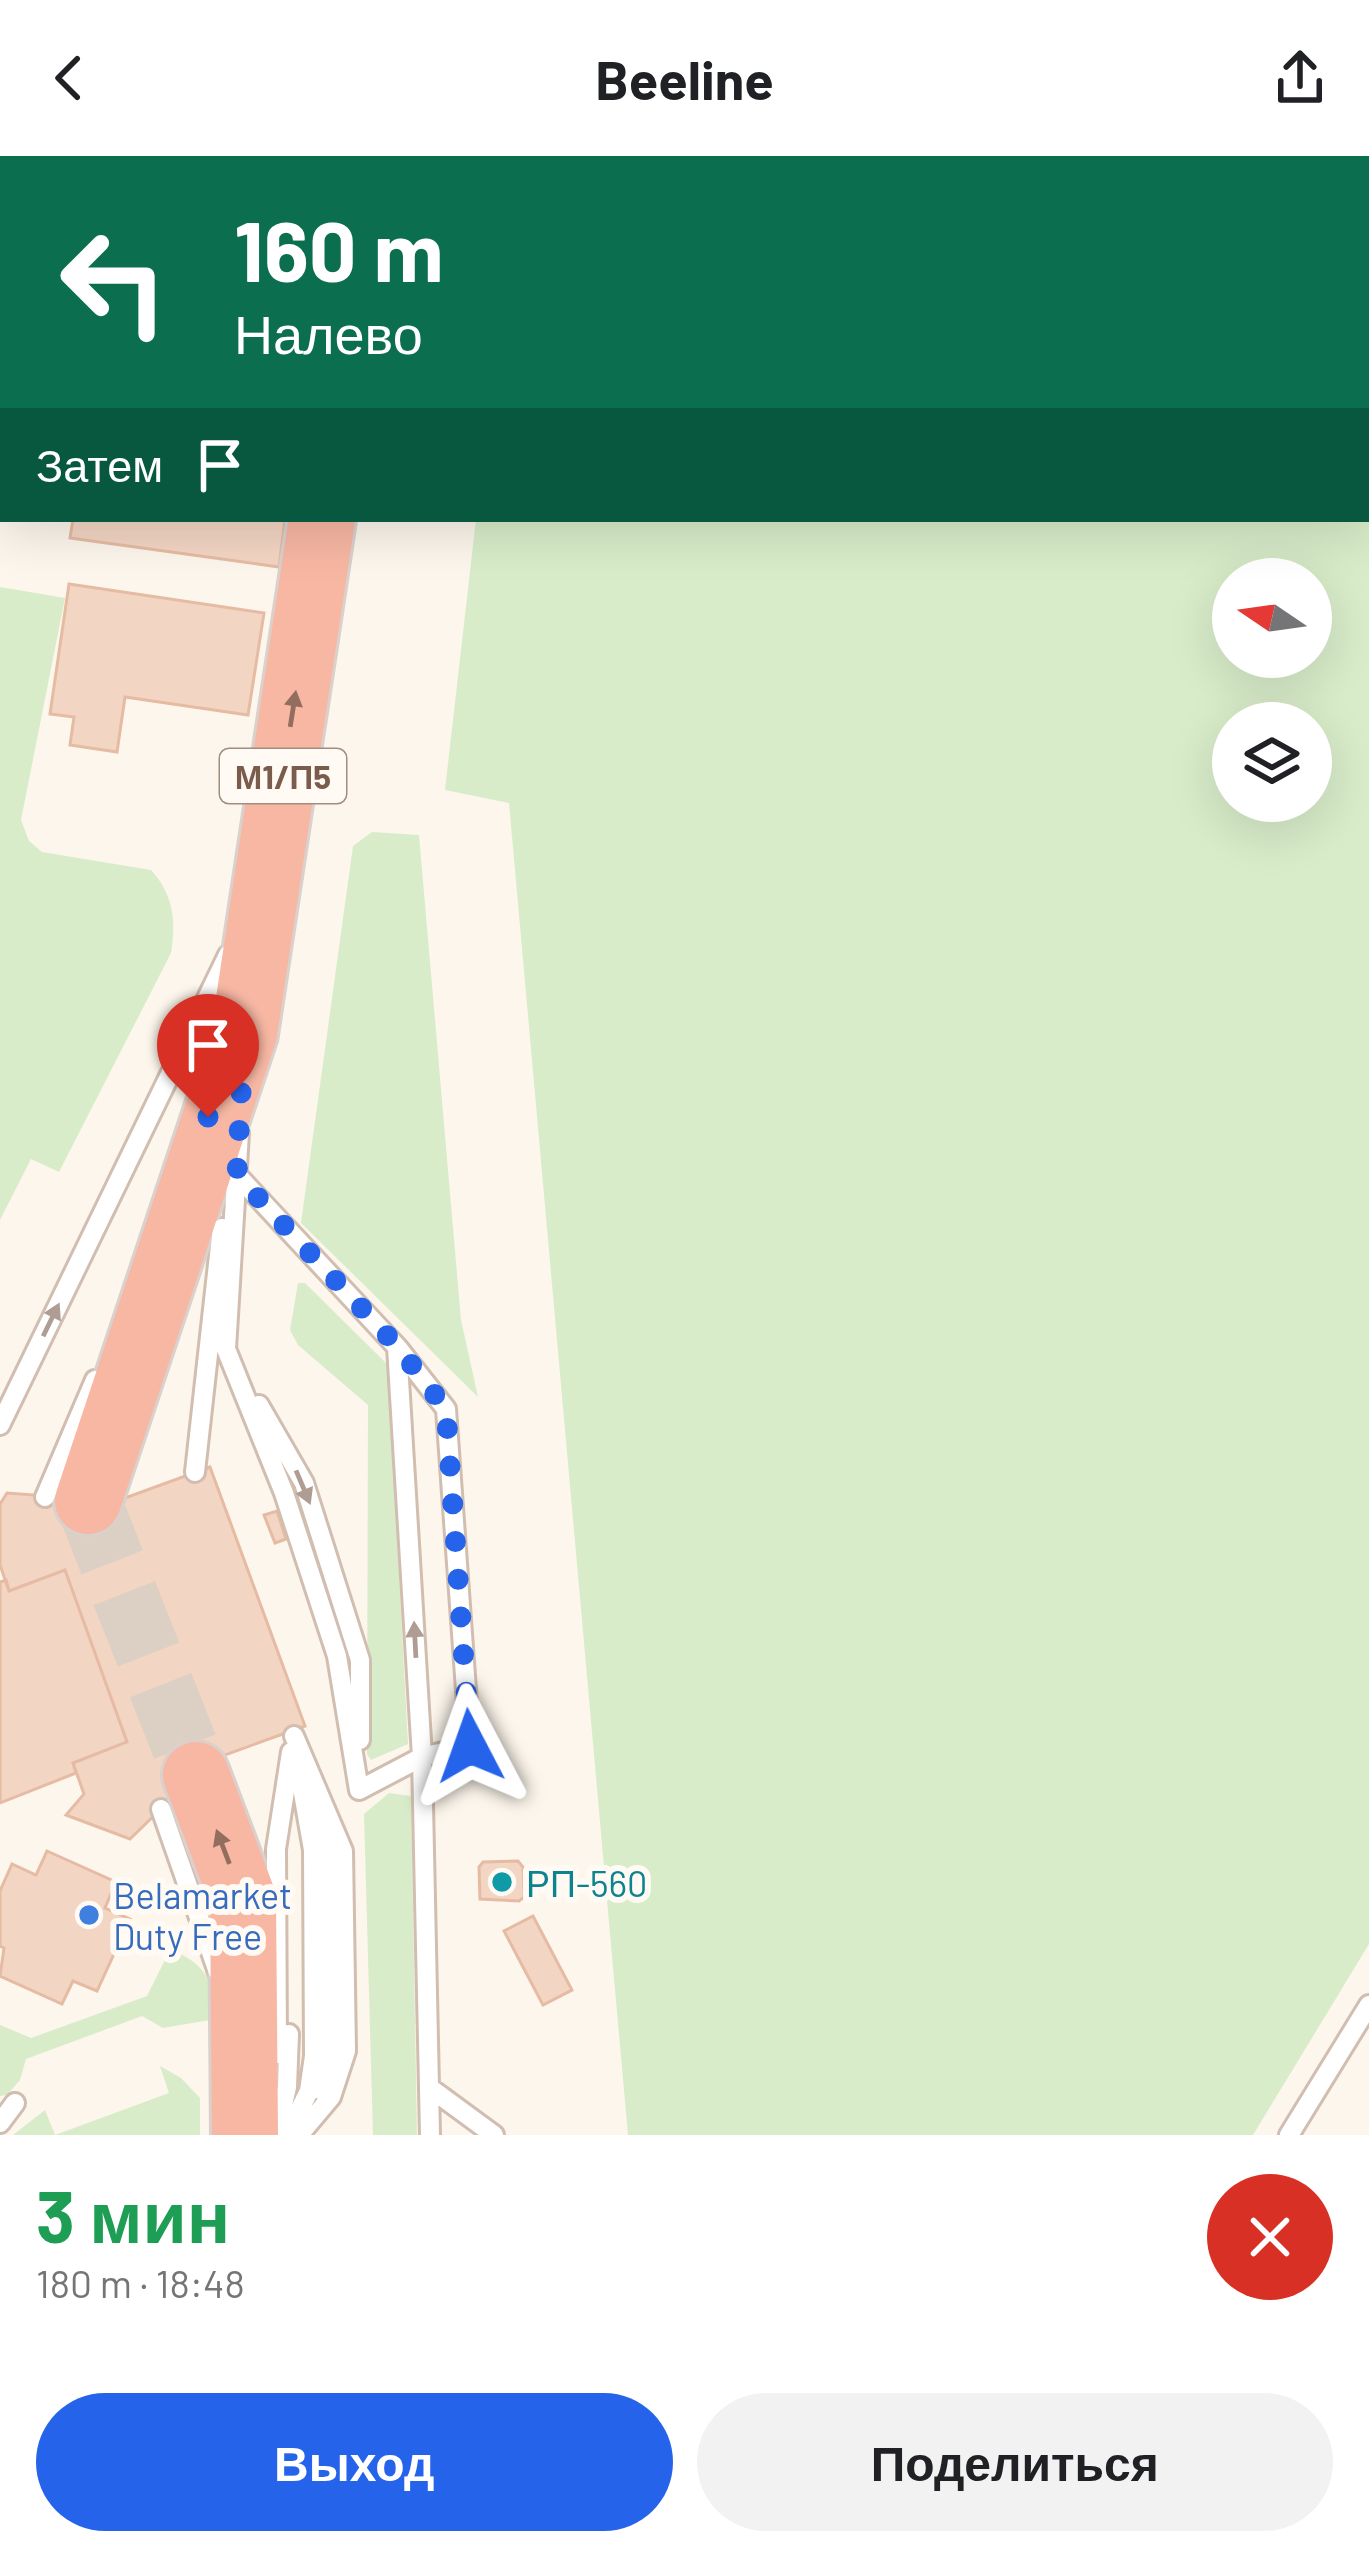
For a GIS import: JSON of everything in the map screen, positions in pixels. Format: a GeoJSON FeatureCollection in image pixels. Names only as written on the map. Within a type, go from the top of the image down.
{"type":"FeatureCollection","features":[{"type":"Feature","properties":{"kind":"highway","name":"М1/П5"},"geometry":{"type":"LineString","coordinates":[[66,1499],[244,1033],[322,522]]}},
{"type":"Feature","properties":{"kind":"highway"},"geometry":{"type":"LineString","coordinates":[[178,1792],[243,1899],[245,2135]]}},
{"type":"Feature","properties":{"kind":"lane"},"geometry":{"type":"LineString","coordinates":[[0,1425],[268,873]]}},
{"type":"Feature","properties":{"kind":"lane"},"geometry":{"type":"LineString","coordinates":[[237,1175],[398,1347],[446,1409],[470,1746],[422,1757],[359,1790],[361,1660],[304,1484],[226,1348],[244,1033]]}},
{"type":"Feature","properties":{"kind":"lane"},"geometry":{"type":"LineString","coordinates":[[145,1265],[244,1033]]}},
{"type":"Feature","properties":{"kind":"lane"},"geometry":{"type":"LineString","coordinates":[[195,1472],[244,1033]]}},
{"type":"Feature","properties":{"kind":"lane"},"geometry":{"type":"LineString","coordinates":[[398,1347],[422,1757],[430,2135]]}},
{"type":"Feature","properties":{"kind":"lane"},"geometry":{"type":"LineString","coordinates":[[66,1499],[100,1370]]}},
{"type":"Feature","properties":{"kind":"lane"},"geometry":{"type":"LineString","coordinates":[[284,2135],[277,2057],[276,1849],[294,1736]]}},
{"type":"Feature","properties":{"kind":"lane"},"geometry":{"type":"LineString","coordinates":[[284,2135],[309,2091],[314,2056],[313,1850],[294,1736]]}},
{"type":"Feature","properties":{"kind":"lane"},"geometry":{"type":"LineString","coordinates":[[284,2135],[332,2097],[346,2051],[343,1851],[294,1736]]}},
{"type":"Feature","properties":{"kind":"lane"},"geometry":{"type":"LineString","coordinates":[[1288,2135],[1369,2005]]}},
{"type":"Feature","properties":{"kind":"lane"},"geometry":{"type":"LineString","coordinates":[[430,2088],[494,2135]]}},
{"type":"Feature","properties":{"kind":"lane"},"geometry":{"type":"LineString","coordinates":[[0,2123],[15,2103]]}},
{"type":"Feature","properties":{"kind":"green space"},"geometry":{"type":"Polygon","coordinates":[[[476,522],[1369,522],[1369,1944],[1253,2135],[628,2135],[509,803],[445,790],[476,522]]]}},
{"type":"Feature","properties":{"kind":"green space"},"geometry":{"type":"Polygon","coordinates":[[[0,587],[65,598],[21,820],[29,841],[42,852],[151,870],[169,899],[173,930],[171,953],[59,1172],[31,1159],[0,1220],[0,587]]]}},
{"type":"Feature","properties":{"kind":"green space"},"geometry":{"type":"Polygon","coordinates":[[[372,832],[419,835],[461,1320],[478,1397],[301,1223],[353,846],[372,832]]]}},
{"type":"Feature","properties":{"kind":"green space"},"geometry":{"type":"Polygon","coordinates":[[[298,1283],[305,1283],[388,1365],[408,1744],[371,1760],[367,1754],[368,1405],[298,1345],[290,1330],[298,1283]]]}},
{"type":"Feature","properties":{"kind":"green space"},"geometry":{"type":"Polygon","coordinates":[[[389,1793],[411,1796],[417,2135],[373,2135],[364,1814],[389,1793]]]}},
{"type":"Feature","properties":{"kind":"green space"},"geometry":{"type":"Polygon","coordinates":[[[170,1950],[191,1960],[207,1976],[214,1996],[210,2020],[163,2028],[142,2016],[26,2059],[20,2080],[0,2096],[0,2025],[31,2038],[147,1996],[170,1950]]]}},
{"type":"Feature","properties":{"kind":"green space"},"geometry":{"type":"Polygon","coordinates":[[[160,2066],[181,2078],[200,2098],[200,2135],[55,2135],[169,2093],[160,2066]]]}},
{"type":"Feature","properties":{"kind":"green space"},"geometry":{"type":"Polygon","coordinates":[[[45,2110],[55,2135],[13,2135],[45,2110]]]}},
{"type":"Feature","properties":{"kind":"building"},"geometry":{"type":"Polygon","coordinates":[[[73,522],[285,522],[279,567],[70,538],[73,522]]]}},
{"type":"Feature","properties":{"kind":"building"},"geometry":{"type":"Polygon","coordinates":[[[69,584],[264,613],[248,715],[125,697],[117,752],[70,745],[74,717],[50,714],[69,584]]]}},
{"type":"Feature","properties":{"kind":"building"},"geometry":{"type":"Polygon","coordinates":[[[210,1467],[305,1726],[211,1760],[130,1839],[66,1815],[84,1794],[73,1763],[127,1742],[65,1570],[9,1591],[0,1565],[0,1504],[7,1493],[117,1501],[210,1467]]]}},
{"type":"Feature","properties":{"kind":"building"},"geometry":{"type":"Polygon","coordinates":[[[277,1511],[286,1539],[275,1543],[264,1515],[277,1511]]]}},
{"type":"Feature","properties":{"kind":"building"},"geometry":{"type":"Polygon","coordinates":[[[65,1570],[127,1742],[73,1763],[76,1773],[0,1803],[0,1582],[6,1580],[9,1591],[65,1570]]]}},
{"type":"Feature","properties":{"kind":"building"},"geometry":{"type":"Polygon","coordinates":[[[47,1851],[116,1882],[105,1908],[130,1919],[97,1991],[73,1981],[62,2004],[0,1976],[4,1948],[0,1946],[0,1891],[12,1864],[36,1875],[47,1851]]]}},
{"type":"Feature","properties":{"kind":"building","name":"РП-560"},"geometry":{"type":"Polygon","coordinates":[[[518,1861],[523,1867],[524,1897],[519,1901],[480,1899],[483,1862],[518,1861]]]}},
{"type":"Feature","properties":{"kind":"building"},"geometry":{"type":"Polygon","coordinates":[[[533,1916],[572,1990],[543,2005],[504,1931],[533,1916]]]}},
{"type":"Feature","properties":{"kind":"tunnel"},"geometry":{"type":"LineString","coordinates":[[88,1501],[196,1775]]}},
{"type":"Feature","properties":{"kind":"place","name":"РП-560"},"geometry":{"type":"Point","coordinates":[502,1882]}},
{"type":"Feature","properties":{"kind":"place","name":"Belamarket Duty Free"},"geometry":{"type":"Point","coordinates":[89,1915]}},
{"type":"Feature","properties":{"kind":"route"},"geometry":{"type":"LineString","coordinates":[[208,1117],[244,1033],[237,1175],[398,1347],[446,1409],[470,1746]]}}]}
